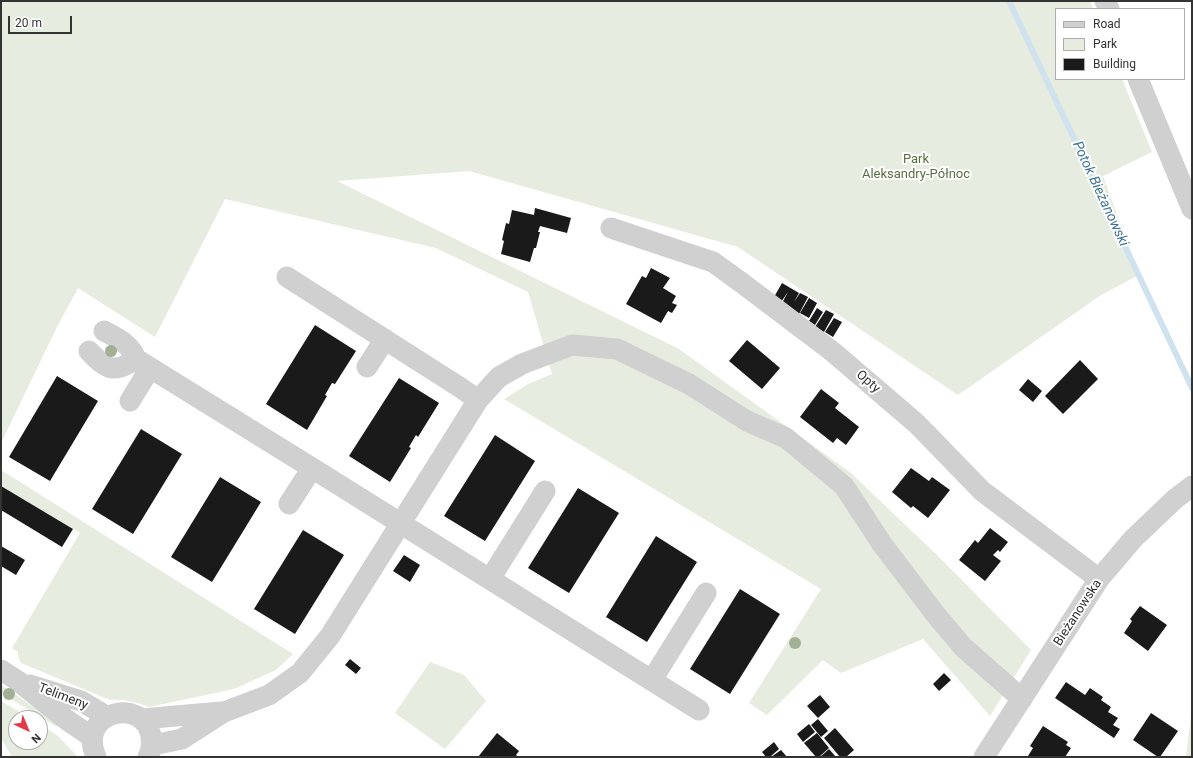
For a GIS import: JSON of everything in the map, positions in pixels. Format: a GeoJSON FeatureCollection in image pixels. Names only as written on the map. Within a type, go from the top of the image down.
{"type":"FeatureCollection","features":[{"type":"Feature","properties":{"kind":"street"},"geometry":{"type":"LineString","coordinates":[[1138,80],[1192,209]]}},
{"type":"Feature","properties":{"kind":"street","name":"Opty"},"geometry":{"type":"LineString","coordinates":[[611,228],[713,262],[833,352],[911,419],[982,491],[1099,579]]}},
{"type":"Feature","properties":{"kind":"street"},"geometry":{"type":"LineString","coordinates":[[287,276],[478,400]]}},
{"type":"Feature","properties":{"kind":"street"},"geometry":{"type":"LineString","coordinates":[[104,331],[126,344],[143,364],[699,710]]}},
{"type":"Feature","properties":{"kind":"street"},"geometry":{"type":"LineString","coordinates":[[367,367],[384,339]]}},
{"type":"Feature","properties":{"kind":"street"},"geometry":{"type":"LineString","coordinates":[[94,747],[97,725],[106,716],[118,712],[131,713],[142,719],[150,731],[150,751],[182,739],[224,712],[269,695],[300,673],[330,636],[478,400],[499,377],[522,364],[572,345],[617,350],[689,384],[747,421],[786,438],[844,486],[882,544],[936,615],[963,647],[1022,698]]}},
{"type":"Feature","properties":{"kind":"street"},"geometry":{"type":"LineString","coordinates":[[89,351],[99,362],[110,368],[121,368],[143,364]]}},
{"type":"Feature","properties":{"kind":"street"},"geometry":{"type":"LineString","coordinates":[[130,401],[143,364]]}},
{"type":"Feature","properties":{"kind":"street"},"geometry":{"type":"LineString","coordinates":[[289,504],[312,468]]}},
{"type":"Feature","properties":{"kind":"street","name":"Bieżanowska"},"geometry":{"type":"LineString","coordinates":[[984,757],[1099,579],[1133,539],[1175,499],[1192,486]]}},
{"type":"Feature","properties":{"kind":"street"},"geometry":{"type":"LineString","coordinates":[[490,579],[545,491]]}},
{"type":"Feature","properties":{"kind":"street"},"geometry":{"type":"LineString","coordinates":[[652,680],[706,593]]}},
{"type":"Feature","properties":{"kind":"street","name":"Telimeny"},"geometry":{"type":"LineString","coordinates":[[1,670],[18,681],[67,720],[94,747]]}},
{"type":"Feature","properties":{"kind":"street","name":"Telimeny"},"geometry":{"type":"LineString","coordinates":[[18,681],[81,701],[106,716]]}},
{"type":"Feature","properties":{"kind":"street"},"geometry":{"type":"LineString","coordinates":[[142,719],[224,712]]}},
{"type":"Feature","properties":{"kind":"green space","name":"Park Aleksandry-Północ"},"geometry":{"type":"Polygon","coordinates":[[[1,1],[1090,1],[1093,8],[1055,8],[1055,80],[1122,80],[1152,152],[1103,176],[1139,275],[1101,295],[958,395],[738,247],[469,171],[337,181],[679,349],[851,473],[941,559],[1031,650],[990,716],[923,639],[841,673],[823,660],[767,715],[749,703],[821,589],[504,399],[528,384],[552,374],[528,292],[436,248],[225,199],[155,337],[78,288],[57,327],[1,443],[1,1]]]}},
{"type":"Feature","properties":{"kind":"green space"},"geometry":{"type":"Polygon","coordinates":[[[1,470],[293,654],[276,670],[234,689],[149,707],[130,701],[110,700],[21,663],[18,657],[18,652],[12,648],[80,533],[1,486],[1,470]]]}},
{"type":"Feature","properties":{"kind":"green space"},"geometry":{"type":"Polygon","coordinates":[[[430,662],[464,675],[486,701],[445,749],[395,713],[430,662]]]}},
{"type":"Feature","properties":{"kind":"green space"},"geometry":{"type":"Polygon","coordinates":[[[1,685],[38,710],[29,710],[1,693],[1,685]]]}},
{"type":"Feature","properties":{"kind":"green space"},"geometry":{"type":"Polygon","coordinates":[[[1,701],[16,710],[8,710],[8,750],[48,750],[48,729],[58,736],[78,757],[12,757],[1,738],[1,701]]]}},
{"type":"Feature","properties":{"kind":"green space"},"geometry":{"type":"Polygon","coordinates":[[[1192,707],[1192,757],[1186,757],[1192,707]]]}},
{"type":"Feature","properties":{"kind":"green space"},"geometry":{"type":"Polygon","coordinates":[[[48,717],[59,724],[57,727],[48,722],[48,717]]]}},
{"type":"Feature","properties":{"kind":"building"},"geometry":{"type":"Polygon","coordinates":[[[535,208],[571,218],[567,233],[540,226],[536,248],[534,248],[530,262],[501,254],[504,241],[502,240],[506,223],[509,224],[512,210],[534,215],[535,208]]]}},
{"type":"Feature","properties":{"kind":"building"},"geometry":{"type":"Polygon","coordinates":[[[651,268],[670,278],[663,288],[676,296],[672,303],[677,305],[672,313],[668,311],[661,323],[626,304],[642,276],[646,278],[651,268]]]}},
{"type":"Feature","properties":{"kind":"building"},"geometry":{"type":"Polygon","coordinates":[[[782,283],[799,293],[794,302],[800,293],[808,297],[799,314],[782,303],[788,292],[781,302],[774,297],[782,283]]]}},
{"type":"Feature","properties":{"kind":"building"},"geometry":{"type":"Polygon","coordinates":[[[809,298],[817,303],[809,318],[800,313],[809,298]]]}},
{"type":"Feature","properties":{"kind":"building"},"geometry":{"type":"Polygon","coordinates":[[[817,308],[823,312],[815,325],[809,321],[817,308]]]}},
{"type":"Feature","properties":{"kind":"building"},"geometry":{"type":"Polygon","coordinates":[[[826,310],[834,314],[824,332],[815,327],[826,310]]]}},
{"type":"Feature","properties":{"kind":"building"},"geometry":{"type":"Polygon","coordinates":[[[834,318],[842,322],[833,337],[825,332],[834,318]]]}},
{"type":"Feature","properties":{"kind":"building"},"geometry":{"type":"Polygon","coordinates":[[[315,325],[356,351],[335,384],[332,383],[325,395],[327,396],[307,430],[266,404],[315,325]]]}},
{"type":"Feature","properties":{"kind":"building"},"geometry":{"type":"Polygon","coordinates":[[[747,340],[780,368],[762,389],[729,361],[747,340]]]}},
{"type":"Feature","properties":{"kind":"building"},"geometry":{"type":"Polygon","coordinates":[[[1080,360],[1098,379],[1063,414],[1045,396],[1080,360]]]}},
{"type":"Feature","properties":{"kind":"building"},"geometry":{"type":"Polygon","coordinates":[[[57,376],[98,401],[50,481],[9,457],[57,376]]]}},
{"type":"Feature","properties":{"kind":"building"},"geometry":{"type":"Polygon","coordinates":[[[399,378],[439,403],[418,437],[416,435],[409,447],[411,448],[390,482],[349,456],[399,378]]]}},
{"type":"Feature","properties":{"kind":"building"},"geometry":{"type":"Polygon","coordinates":[[[1028,379],[1042,391],[1033,402],[1019,390],[1028,379]]]}},
{"type":"Feature","properties":{"kind":"building"},"geometry":{"type":"Polygon","coordinates":[[[821,389],[839,403],[835,408],[859,427],[846,445],[837,438],[833,443],[800,417],[821,389]]]}},
{"type":"Feature","properties":{"kind":"building"},"geometry":{"type":"Polygon","coordinates":[[[141,429],[182,454],[133,534],[92,509],[141,429]]]}},
{"type":"Feature","properties":{"kind":"building"},"geometry":{"type":"Polygon","coordinates":[[[495,435],[535,461],[485,541],[444,516],[495,435]]]}},
{"type":"Feature","properties":{"kind":"building"},"geometry":{"type":"Polygon","coordinates":[[[911,468],[929,481],[932,477],[950,490],[928,518],[913,506],[911,508],[892,492],[911,468]]]}},
{"type":"Feature","properties":{"kind":"building"},"geometry":{"type":"Polygon","coordinates":[[[220,477],[261,502],[212,582],[171,557],[220,477]]]}},
{"type":"Feature","properties":{"kind":"building"},"geometry":{"type":"Polygon","coordinates":[[[1,486],[73,529],[62,547],[1,510],[1,486]]]}},
{"type":"Feature","properties":{"kind":"building"},"geometry":{"type":"Polygon","coordinates":[[[578,488],[619,513],[569,593],[528,568],[578,488]]]}},
{"type":"Feature","properties":{"kind":"building"},"geometry":{"type":"Polygon","coordinates":[[[990,528],[1008,542],[1000,552],[998,550],[993,555],[1001,561],[985,581],[959,560],[975,540],[978,543],[990,528]]]}},
{"type":"Feature","properties":{"kind":"building"},"geometry":{"type":"Polygon","coordinates":[[[303,530],[344,555],[295,634],[254,609],[303,530]]]}},
{"type":"Feature","properties":{"kind":"building"},"geometry":{"type":"Polygon","coordinates":[[[656,536],[697,562],[647,642],[606,617],[656,536]]]}},
{"type":"Feature","properties":{"kind":"building"},"geometry":{"type":"Polygon","coordinates":[[[1,546],[25,560],[16,575],[1,566],[1,546]]]}},
{"type":"Feature","properties":{"kind":"building"},"geometry":{"type":"Polygon","coordinates":[[[404,555],[420,565],[410,582],[393,571],[404,555]]]}},
{"type":"Feature","properties":{"kind":"building"},"geometry":{"type":"Polygon","coordinates":[[[740,589],[780,614],[730,694],[690,669],[740,589]]]}},
{"type":"Feature","properties":{"kind":"building"},"geometry":{"type":"Polygon","coordinates":[[[1140,606],[1167,625],[1148,651],[1124,633],[1132,621],[1130,619],[1140,606]]]}},
{"type":"Feature","properties":{"kind":"building"},"geometry":{"type":"Polygon","coordinates":[[[350,659],[361,668],[356,674],[345,665],[350,659]]]}},
{"type":"Feature","properties":{"kind":"building"},"geometry":{"type":"Polygon","coordinates":[[[944,673],[951,680],[939,691],[933,684],[944,673]]]}},
{"type":"Feature","properties":{"kind":"building"},"geometry":{"type":"Polygon","coordinates":[[[1066,682],[1085,695],[1090,688],[1103,697],[1101,700],[1111,707],[1108,712],[1118,718],[1113,725],[1120,729],[1114,738],[1055,698],[1066,682]]]}},
{"type":"Feature","properties":{"kind":"building"},"geometry":{"type":"Polygon","coordinates":[[[820,695],[830,707],[818,718],[807,706],[820,695]]]}},
{"type":"Feature","properties":{"kind":"building"},"geometry":{"type":"Polygon","coordinates":[[[1151,713],[1178,731],[1160,757],[1133,740],[1151,713]]]}},
{"type":"Feature","properties":{"kind":"building"},"geometry":{"type":"Polygon","coordinates":[[[818,719],[828,731],[821,737],[811,725],[818,719]]]}},
{"type":"Feature","properties":{"kind":"building"},"geometry":{"type":"Polygon","coordinates":[[[809,724],[815,732],[803,742],[797,734],[809,724]]]}},
{"type":"Feature","properties":{"kind":"building"},"geometry":{"type":"Polygon","coordinates":[[[1043,726],[1068,742],[1066,745],[1071,748],[1065,757],[1028,756],[1033,748],[1030,746],[1043,726]]]}},
{"type":"Feature","properties":{"kind":"building"},"geometry":{"type":"Polygon","coordinates":[[[835,728],[854,750],[846,757],[840,757],[824,738],[835,728]]]}},
{"type":"Feature","properties":{"kind":"building"},"geometry":{"type":"Polygon","coordinates":[[[497,733],[519,751],[516,755],[518,757],[478,757],[497,733]]]}},
{"type":"Feature","properties":{"kind":"building"},"geometry":{"type":"Polygon","coordinates":[[[817,733],[829,748],[819,757],[816,757],[804,743],[817,733]]]}},
{"type":"Feature","properties":{"kind":"building"},"geometry":{"type":"Polygon","coordinates":[[[774,742],[779,749],[770,757],[766,757],[762,752],[774,742]]]}},
{"type":"Feature","properties":{"kind":"building"},"geometry":{"type":"Polygon","coordinates":[[[829,749],[836,757],[820,757],[829,749]]]}},
{"type":"Feature","properties":{"kind":"building"},"geometry":{"type":"Polygon","coordinates":[[[781,750],[787,757],[771,757],[781,750]]]}},
{"type":"Feature","properties":{"kind":"waterway","name":"Potok Bieżanowski"},"geometry":{"type":"LineString","coordinates":[[1009,1],[1192,388]]}}]}
